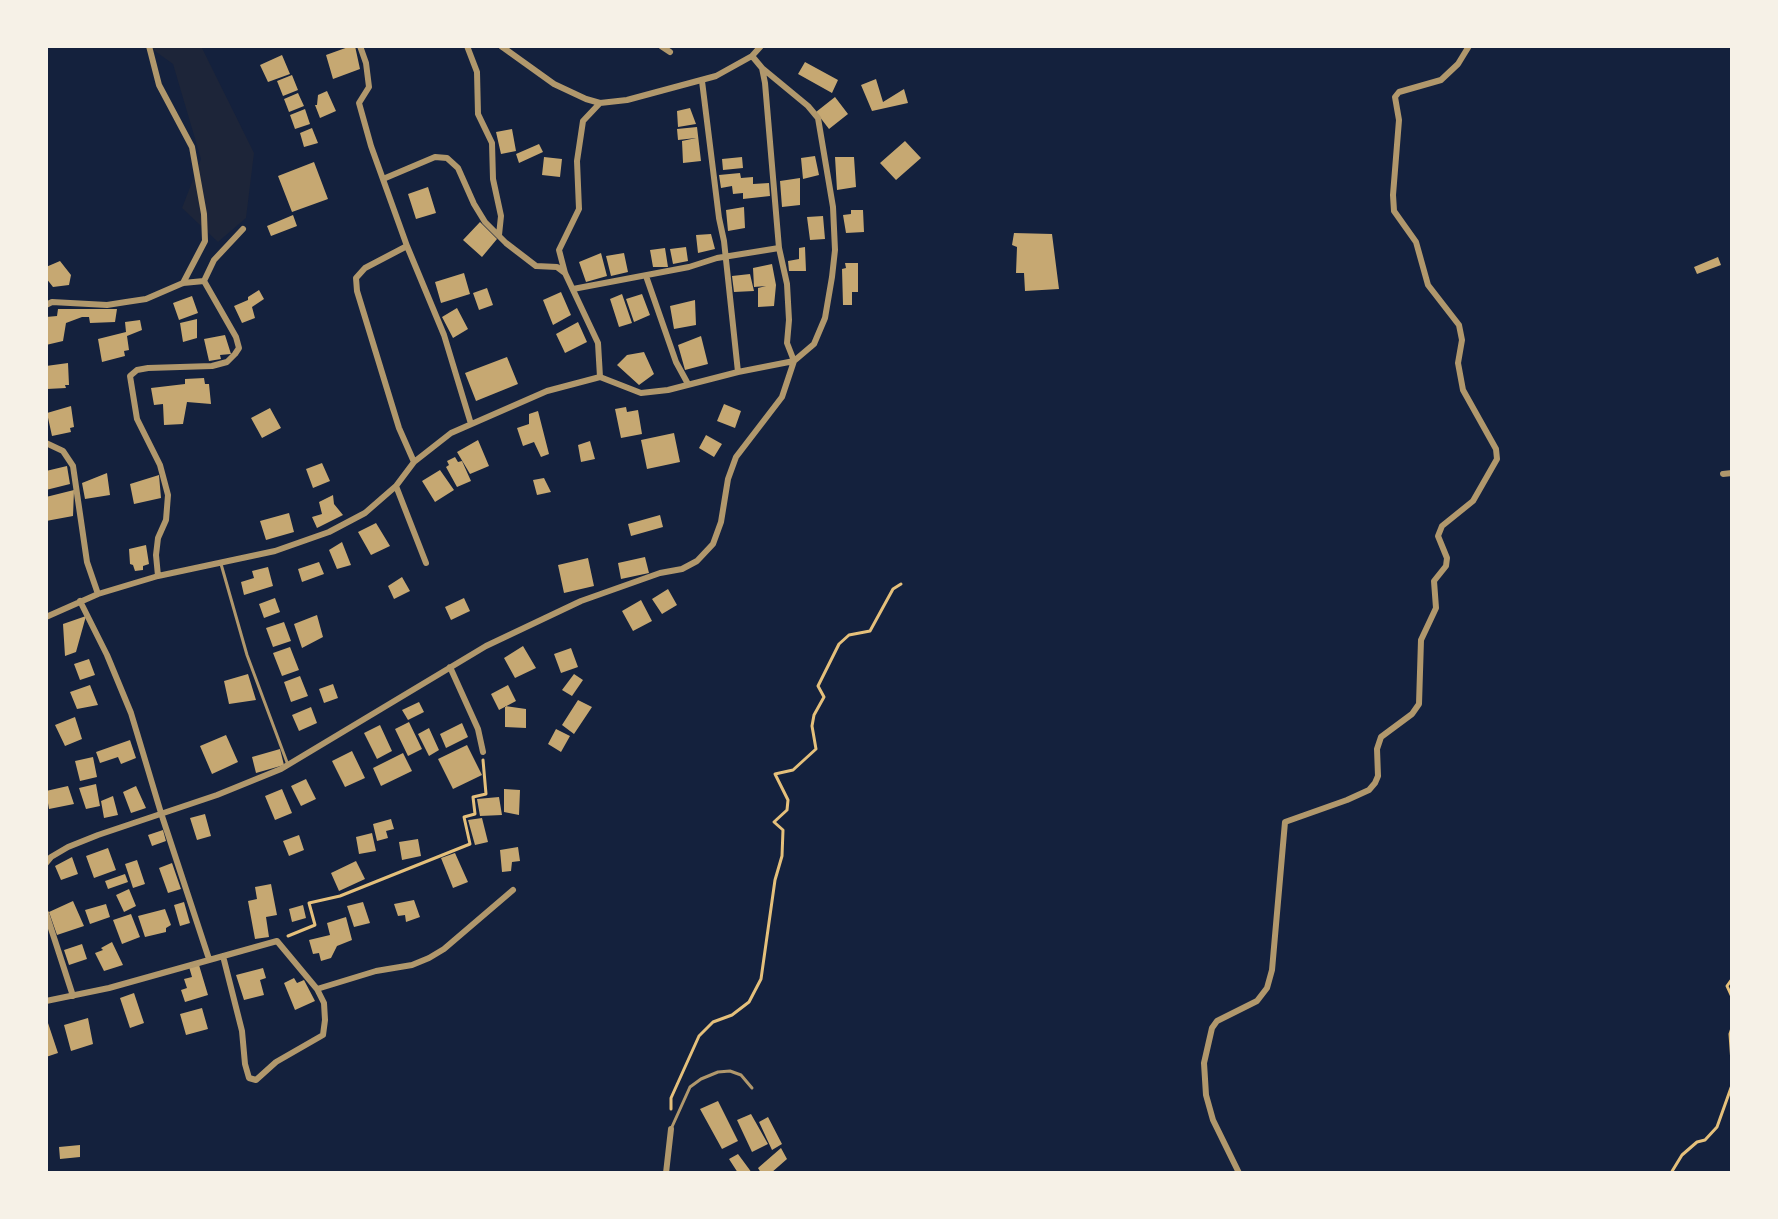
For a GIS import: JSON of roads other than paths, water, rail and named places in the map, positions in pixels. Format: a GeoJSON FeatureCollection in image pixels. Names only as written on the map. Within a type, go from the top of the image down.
{"type":"FeatureCollection","features":[{"type":"Feature","properties":{"kind":"street"},"geometry":{"type":"LineString","coordinates":[[149,46],[159,85],[192,147],[204,214],[205,241],[183,283]]}},
{"type":"Feature","properties":{"kind":"street"},"geometry":{"type":"LineString","coordinates":[[360,46],[369,87],[359,103],[407,246],[444,335],[471,424]]}},
{"type":"Feature","properties":{"kind":"street"},"geometry":{"type":"LineString","coordinates":[[467,46],[477,72],[478,114],[492,143],[493,179],[501,216],[499,235]]}},
{"type":"Feature","properties":{"kind":"street"},"geometry":{"type":"LineString","coordinates":[[501,46],[554,84],[600,103],[627,100],[702,81],[752,56],[761,46]]}},
{"type":"Feature","properties":{"kind":"street"},"geometry":{"type":"LineString","coordinates":[[661,46],[670,52]]}},
{"type":"Feature","properties":{"kind":"street"},"geometry":{"type":"LineString","coordinates":[[1239,1173],[1213,1120],[1206,1095],[1204,1063],[1212,1028],[1217,1021],[1257,1001],[1267,988],[1272,970],[1285,822],[1347,800],[1369,790],[1375,783],[1378,776],[1377,749],[1381,737],[1412,714],[1419,704],[1421,640],[1436,608],[1434,581],[1446,566],[1447,558],[1438,536],[1450,519],[1473,501],[1497,459],[1496,449],[1463,390],[1458,363],[1462,340],[1459,325],[1428,285],[1416,242],[1394,211],[1399,120],[1395,97],[1399,92],[1441,80],[1458,64],[1469,46]]}},
{"type":"Feature","properties":{"kind":"street"},"geometry":{"type":"LineString","coordinates":[[46,617],[98,594],[158,576],[275,551],[329,532],[365,513],[396,486],[414,462],[451,433],[547,391],[600,377],[641,393],[668,390],[794,361],[814,344],[825,318],[835,250],[833,207],[818,118],[752,56]]}},
{"type":"Feature","properties":{"kind":"street"},"geometry":{"type":"LineString","coordinates":[[46,863],[68,847],[237,788],[288,765],[486,646],[581,601],[660,573],[673,573],[697,561],[713,544],[736,457],[782,397],[794,361],[787,343],[787,284],[779,248],[762,68]]}},
{"type":"Feature","properties":{"kind":"street"},"geometry":{"type":"LineString","coordinates":[[702,81],[738,372]]}},
{"type":"Feature","properties":{"kind":"street"},"geometry":{"type":"LineString","coordinates":[[600,103],[583,121],[577,161],[579,209],[559,250],[565,273],[598,343],[600,377]]}},
{"type":"Feature","properties":{"kind":"street"},"geometry":{"type":"LineString","coordinates":[[383,179],[435,157],[447,158],[458,168],[474,204],[499,235],[527,261],[536,266],[557,267],[565,273]]}},
{"type":"Feature","properties":{"kind":"street"},"geometry":{"type":"LineString","coordinates":[[204,281],[214,260],[243,229]]}},
{"type":"Feature","properties":{"kind":"street"},"geometry":{"type":"LineString","coordinates":[[407,246],[376,261],[356,278],[357,291],[399,428],[414,462]]}},
{"type":"Feature","properties":{"kind":"street"},"geometry":{"type":"LineString","coordinates":[[573,289],[779,248]]}},
{"type":"Feature","properties":{"kind":"street"},"geometry":{"type":"LineString","coordinates":[[646,276],[672,351],[688,384]]}},
{"type":"Feature","properties":{"kind":"street"},"geometry":{"type":"LineString","coordinates":[[46,305],[52,302],[107,305],[146,299],[183,283],[204,281]]}},
{"type":"Feature","properties":{"kind":"street"},"geometry":{"type":"LineString","coordinates":[[158,576],[158,538],[166,520],[168,495],[160,465],[137,419],[130,376],[137,370],[148,368],[212,366],[227,362],[235,354],[239,348],[236,337],[204,281]]}},
{"type":"Feature","properties":{"kind":"street"},"geometry":{"type":"LineString","coordinates":[[46,443],[63,451],[73,466],[87,562],[98,594]]}},
{"type":"Feature","properties":{"kind":"street"},"geometry":{"type":"LineString","coordinates":[[1723,474],[1732,473]]}},
{"type":"Feature","properties":{"kind":"street"},"geometry":{"type":"LineString","coordinates":[[396,486],[426,563]]}},
{"type":"Feature","properties":{"kind":"street"},"geometry":{"type":"LineString","coordinates":[[80,601],[131,713],[209,959]]}},
{"type":"Feature","properties":{"kind":"street"},"geometry":{"type":"LineString","coordinates":[[450,667],[478,729],[483,752]]}},
{"type":"Feature","properties":{"kind":"street"},"geometry":{"type":"LineString","coordinates":[[317,989],[429,958],[444,949],[513,890]]}},
{"type":"Feature","properties":{"kind":"street"},"geometry":{"type":"LineString","coordinates":[[46,913],[73,996]]}},
{"type":"Feature","properties":{"kind":"street"},"geometry":{"type":"LineString","coordinates":[[46,1001],[277,941],[317,989],[324,1003],[323,1035],[276,1062],[256,1080],[249,1078],[245,1064],[242,1031],[223,956]]}},
{"type":"Feature","properties":{"kind":"street"},"geometry":{"type":"LineString","coordinates":[[666,1173],[671,1129]]}},
{"type":"Feature","properties":{"kind":"lane"},"geometry":{"type":"LineString","coordinates":[[221,564],[247,655],[288,765]]}},
{"type":"Feature","properties":{"kind":"lane"},"geometry":{"type":"LineString","coordinates":[[671,1129],[690,1087],[701,1079],[730,1071],[741,1075],[752,1088]]}}]}
